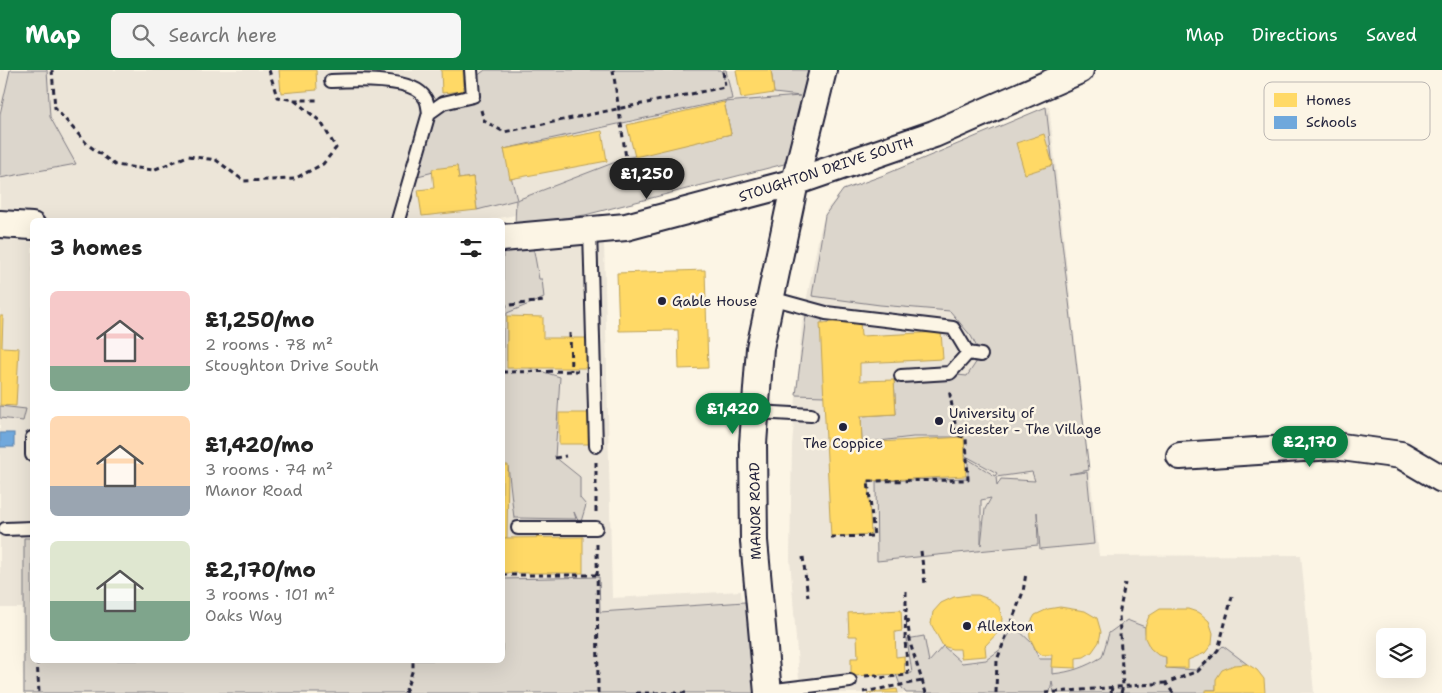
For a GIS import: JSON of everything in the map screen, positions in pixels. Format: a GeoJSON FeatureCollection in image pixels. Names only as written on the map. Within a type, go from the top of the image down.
{"type":"FeatureCollection","features":[{"type":"Feature","properties":{"kind":"street","name":"MANOR ROAD"},"geometry":{"type":"LineString","coordinates":[[768,692],[754,541],[753,444],[760,348],[794,182],[824,70]]}},
{"type":"Feature","properties":{"kind":"street","name":"STOUGHTON DRIVE SOUTH"},"geometry":{"type":"LineString","coordinates":[[505,238],[626,227],[794,182],[934,134],[1080,70]]}},
{"type":"Feature","properties":{"kind":"street"},"geometry":{"type":"LineString","coordinates":[[0,224],[30,226]]}},
{"type":"Feature","properties":{"kind":"street"},"geometry":{"type":"LineString","coordinates":[[1180,456],[1334,446],[1401,455],[1442,479]]}},
{"type":"Feature","properties":{"kind":"lane"},"geometry":{"type":"LineString","coordinates":[[429,113],[443,103],[473,96],[471,70]]}},
{"type":"Feature","properties":{"kind":"lane"},"geometry":{"type":"LineString","coordinates":[[331,81],[370,80],[410,85],[425,96],[429,113],[399,218]]}},
{"type":"Feature","properties":{"kind":"lane"},"geometry":{"type":"LineString","coordinates":[[590,230],[596,446]]}},
{"type":"Feature","properties":{"kind":"lane"},"geometry":{"type":"LineString","coordinates":[[771,298],[826,313],[954,328],[968,353]]}},
{"type":"Feature","properties":{"kind":"lane"},"geometry":{"type":"LineString","coordinates":[[968,353],[981,355]]}},
{"type":"Feature","properties":{"kind":"lane"},"geometry":{"type":"LineString","coordinates":[[901,376],[950,373],[968,353]]}},
{"type":"Feature","properties":{"kind":"lane"},"geometry":{"type":"LineString","coordinates":[[756,412],[811,415]]}},
{"type":"Feature","properties":{"kind":"lane"},"geometry":{"type":"LineString","coordinates":[[5,529],[30,528]]}},
{"type":"Feature","properties":{"kind":"lane"},"geometry":{"type":"LineString","coordinates":[[518,528],[596,528]]}},
{"type":"Feature","properties":{"kind":"lane"},"geometry":{"type":"LineString","coordinates":[[768,692],[850,681]]}},
{"type":"Feature","properties":{"kind":"path"},"geometry":{"type":"LineString","coordinates":[[52,70],[55,108],[87,144],[115,165],[153,170],[188,156],[216,160],[244,181],[294,179],[323,164],[336,148],[321,122],[294,100]]}},
{"type":"Feature","properties":{"kind":"path"},"geometry":{"type":"LineString","coordinates":[[269,70],[277,98],[318,100]]}},
{"type":"Feature","properties":{"kind":"path"},"geometry":{"type":"LineString","coordinates":[[614,70],[626,158]]}},
{"type":"Feature","properties":{"kind":"path"},"geometry":{"type":"LineString","coordinates":[[480,106],[484,120],[504,132],[725,87],[723,70]]}},
{"type":"Feature","properties":{"kind":"path"},"geometry":{"type":"LineString","coordinates":[[505,306],[544,301]]}},
{"type":"Feature","properties":{"kind":"path"},"geometry":{"type":"LineString","coordinates":[[570,334],[571,371]]}},
{"type":"Feature","properties":{"kind":"path"},"geometry":{"type":"LineString","coordinates":[[505,372],[594,371]]}},
{"type":"Feature","properties":{"kind":"path"},"geometry":{"type":"LineString","coordinates":[[831,537],[874,536],[868,481],[968,480],[966,438],[957,435],[947,374]]}},
{"type":"Feature","properties":{"kind":"path"},"geometry":{"type":"LineString","coordinates":[[596,446],[598,693]]}},
{"type":"Feature","properties":{"kind":"path"},"geometry":{"type":"LineString","coordinates":[[555,458],[566,456]]}},
{"type":"Feature","properties":{"kind":"path"},"geometry":{"type":"LineString","coordinates":[[921,551],[925,584]]}},
{"type":"Feature","properties":{"kind":"path"},"geometry":{"type":"LineString","coordinates":[[804,557],[808,597]]}},
{"type":"Feature","properties":{"kind":"path"},"geometry":{"type":"LineString","coordinates":[[996,693],[997,660],[1023,592],[1026,573]]}},
{"type":"Feature","properties":{"kind":"path"},"geometry":{"type":"LineString","coordinates":[[505,575],[596,575]]}},
{"type":"Feature","properties":{"kind":"path"},"geometry":{"type":"LineString","coordinates":[[1121,693],[1123,686],[1119,615],[1125,583]]}},
{"type":"Feature","properties":{"kind":"path"},"geometry":{"type":"LineString","coordinates":[[850,681],[854,677],[876,675],[878,678],[908,675],[905,640],[906,591]]}},
{"type":"Feature","properties":{"kind":"path"},"geometry":{"type":"LineString","coordinates":[[1045,693],[1166,683],[1198,671],[1218,650],[1233,593]]}},
{"type":"Feature","properties":{"kind":"path"},"geometry":{"type":"LineString","coordinates":[[906,608],[911,646],[926,693]]}},
{"type":"Feature","properties":{"kind":"path"},"geometry":{"type":"LineString","coordinates":[[37,663],[39,693]]}},
{"type":"Feature","properties":{"kind":"path"},"geometry":{"type":"LineString","coordinates":[[405,693],[413,669],[413,663]]}},
{"type":"Feature","properties":{"kind":"path"},"geometry":{"type":"LineString","coordinates":[[860,693],[922,681]]}},
{"type":"Feature","properties":{"kind":"path"},"geometry":{"type":"LineString","coordinates":[[1166,683],[1173,693]]}},
{"type":"Feature","properties":{"kind":"path"},"geometry":{"type":"LineString","coordinates":[[1111,693],[1112,687]]}},
{"type":"Feature","properties":{"kind":"path"},"geometry":{"type":"LineString","coordinates":[[636,693],[688,693]]}},
{"type":"Feature","properties":{"kind":"shaded area"},"geometry":{"type":"Polygon","coordinates":[[[0,70],[809,70],[792,162],[499,218],[0,219],[0,70]]]}},
{"type":"Feature","properties":{"kind":"shaded area"},"geometry":{"type":"Polygon","coordinates":[[[10,70],[47,70],[50,117],[76,164],[0,178],[0,114],[10,70]]]}},
{"type":"Feature","properties":{"kind":"shaded area"},"geometry":{"type":"Polygon","coordinates":[[[485,70],[721,70],[724,79],[723,70],[726,70],[732,99],[504,149],[517,200],[626,158],[731,134],[724,102],[800,96],[774,93],[771,70],[813,70],[792,162],[585,215],[515,225],[516,200],[477,210],[473,177],[459,179],[457,166],[410,178],[429,113],[485,70]]]}},
{"type":"Feature","properties":{"kind":"shaded area","name":"University of Leicester - The Village"},"geometry":{"type":"Polygon","coordinates":[[[1049,106],[1099,556],[1301,555],[1314,693],[800,693],[790,558],[792,446],[802,323],[820,231],[827,209],[843,190],[925,160],[1049,106]]]}},
{"type":"Feature","properties":{"kind":"shaded area"},"geometry":{"type":"Polygon","coordinates":[[[1046,107],[1089,470],[1069,474],[1087,472],[1094,544],[1040,549],[1037,512],[1038,545],[877,561],[876,481],[968,478],[968,459],[995,476],[997,473],[964,455],[963,437],[913,437],[862,443],[861,416],[896,414],[894,380],[947,374],[967,376],[981,355],[971,336],[950,311],[880,305],[812,296],[825,215],[843,190],[884,175],[1046,107]],[[1032,472],[996,477],[997,486],[1001,479],[1035,481],[1032,472]],[[991,498],[981,500],[981,545],[985,509],[991,498]]]}},
{"type":"Feature","properties":{"kind":"shaded area"},"geometry":{"type":"Polygon","coordinates":[[[531,235],[539,279],[542,279],[544,298],[507,313],[507,361],[560,377],[555,457],[580,477],[580,498],[586,505],[580,525],[574,512],[576,519],[514,518],[508,466],[505,465],[505,238],[531,235]]]}},
{"type":"Feature","properties":{"kind":"shaded area"},"geometry":{"type":"Polygon","coordinates":[[[0,239],[30,242],[30,663],[505,663],[505,254],[604,240],[612,598],[741,591],[749,693],[23,693],[22,608],[0,608],[0,239]]]}},
{"type":"Feature","properties":{"kind":"shaded area"},"geometry":{"type":"Polygon","coordinates":[[[807,308],[822,312],[824,396],[796,395],[807,308]]]}},
{"type":"Feature","properties":{"kind":"shaded area"},"geometry":{"type":"Polygon","coordinates":[[[0,406],[26,409],[23,421],[0,418],[0,406]]]}},
{"type":"Feature","properties":{"kind":"shaded area"},"geometry":{"type":"Polygon","coordinates":[[[24,538],[30,538],[30,663],[505,663],[505,579],[599,577],[600,612],[759,601],[762,693],[24,693],[24,538]]]}},
{"type":"Feature","properties":{"kind":"shaded area"},"geometry":{"type":"Polygon","coordinates":[[[1127,620],[1145,627],[1147,642],[1152,650],[1166,657],[1166,668],[1196,670],[1223,646],[1247,664],[1224,670],[1218,677],[1216,690],[1207,690],[1206,693],[1054,693],[1052,681],[1050,693],[906,693],[900,685],[896,674],[912,673],[907,639],[924,636],[929,662],[943,646],[962,663],[986,660],[1001,649],[1014,626],[1033,644],[1039,659],[1052,659],[1052,674],[1066,672],[1102,657],[1109,633],[1127,620]]]}},
{"type":"Feature","properties":{"kind":"building: Homes"},"geometry":{"type":"Polygon","coordinates":[[[279,70],[316,70],[317,90],[281,93],[279,70]]]}},
{"type":"Feature","properties":{"kind":"building: Homes"},"geometry":{"type":"Polygon","coordinates":[[[441,70],[463,70],[464,91],[442,93],[441,70]]]}},
{"type":"Feature","properties":{"kind":"building: Homes"},"geometry":{"type":"Polygon","coordinates":[[[736,70],[771,70],[774,93],[741,98],[736,70]]]}},
{"type":"Feature","properties":{"kind":"building: Homes"},"geometry":{"type":"Polygon","coordinates":[[[724,102],[731,134],[635,157],[627,125],[724,102]]]}},
{"type":"Feature","properties":{"kind":"building: Homes"},"geometry":{"type":"Polygon","coordinates":[[[602,131],[607,161],[510,179],[504,149],[602,131]]]}},
{"type":"Feature","properties":{"kind":"building: Homes"},"geometry":{"type":"Polygon","coordinates":[[[1044,134],[1053,165],[1025,174],[1016,143],[1044,134]]]}},
{"type":"Feature","properties":{"kind":"building: Homes"},"geometry":{"type":"Polygon","coordinates":[[[457,166],[459,179],[473,177],[477,210],[422,216],[418,190],[434,188],[432,169],[457,166]]]}},
{"type":"Feature","properties":{"kind":"building: Homes","name":"Gable House"},"geometry":{"type":"Polygon","coordinates":[[[705,270],[708,368],[679,369],[678,330],[619,331],[617,273],[705,270]]]}},
{"type":"Feature","properties":{"kind":"building: Homes"},"geometry":{"type":"Polygon","coordinates":[[[0,316],[3,316],[2,347],[19,348],[16,406],[0,405],[0,316]]]}},
{"type":"Feature","properties":{"kind":"building: Homes"},"geometry":{"type":"Polygon","coordinates":[[[507,316],[543,317],[543,338],[591,338],[591,368],[507,368],[507,316]]]}},
{"type":"Feature","properties":{"kind":"building: Homes","name":"The Coppice"},"geometry":{"type":"Polygon","coordinates":[[[860,321],[861,336],[941,332],[943,359],[860,363],[860,381],[894,380],[896,414],[861,416],[862,443],[964,437],[966,476],[868,481],[871,534],[831,537],[820,323],[860,321]]]}},
{"type":"Feature","properties":{"kind":"building: Homes"},"geometry":{"type":"Polygon","coordinates":[[[559,413],[590,413],[590,444],[559,444],[559,413]]]}},
{"type":"Feature","properties":{"kind":"building: Homes"},"geometry":{"type":"Polygon","coordinates":[[[505,465],[508,465],[507,538],[505,538],[505,465]]]}},
{"type":"Feature","properties":{"kind":"building: Homes"},"geometry":{"type":"Polygon","coordinates":[[[583,537],[583,573],[505,573],[505,538],[583,537]]]}},
{"type":"Feature","properties":{"kind":"building: Homes","name":"Allexton"},"geometry":{"type":"Polygon","coordinates":[[[978,595],[989,599],[999,607],[1002,618],[1001,629],[985,646],[986,656],[961,658],[960,649],[943,646],[931,624],[933,612],[941,603],[954,597],[978,595]]]}},
{"type":"Feature","properties":{"kind":"building: Homes"},"geometry":{"type":"Polygon","coordinates":[[[1060,607],[1085,611],[1097,618],[1101,632],[1099,642],[1092,652],[1084,657],[1076,658],[1076,668],[1051,667],[1052,655],[1042,655],[1036,650],[1030,638],[1029,625],[1035,615],[1048,609],[1060,607]]]}},
{"type":"Feature","properties":{"kind":"building: Homes"},"geometry":{"type":"Polygon","coordinates":[[[1160,609],[1188,609],[1200,613],[1209,621],[1213,633],[1212,644],[1205,653],[1188,660],[1188,668],[1166,668],[1166,657],[1158,655],[1150,648],[1145,638],[1145,627],[1149,616],[1160,609]]]}},
{"type":"Feature","properties":{"kind":"building: Homes"},"geometry":{"type":"Polygon","coordinates":[[[901,610],[902,631],[895,632],[896,657],[904,656],[905,674],[851,676],[851,658],[858,658],[857,636],[849,636],[848,613],[901,610]]]}},
{"type":"Feature","properties":{"kind":"building: Homes"},"geometry":{"type":"Polygon","coordinates":[[[1247,664],[1257,670],[1264,679],[1265,693],[1206,693],[1206,690],[1216,690],[1216,679],[1222,670],[1234,665],[1247,664]]]}},
{"type":"Feature","properties":{"kind":"building: Homes"},"geometry":{"type":"Polygon","coordinates":[[[897,689],[898,693],[867,693],[897,689]]]}},
{"type":"Feature","properties":{"kind":"building: Schools"},"geometry":{"type":"Polygon","coordinates":[[[0,433],[14,433],[14,447],[0,447],[0,433]]]}},
{"type":"Feature","properties":{"kind":"place","name":"Gable House"},"geometry":{"type":"Point","coordinates":[662,301]}},
{"type":"Feature","properties":{"kind":"place","name":"University of Leicester - The Village"},"geometry":{"type":"Point","coordinates":[939,421]}},
{"type":"Feature","properties":{"kind":"place","name":"The Coppice"},"geometry":{"type":"Point","coordinates":[843,427]}},
{"type":"Feature","properties":{"kind":"place","name":"Allexton"},"geometry":{"type":"Point","coordinates":[967,626]}}]}
